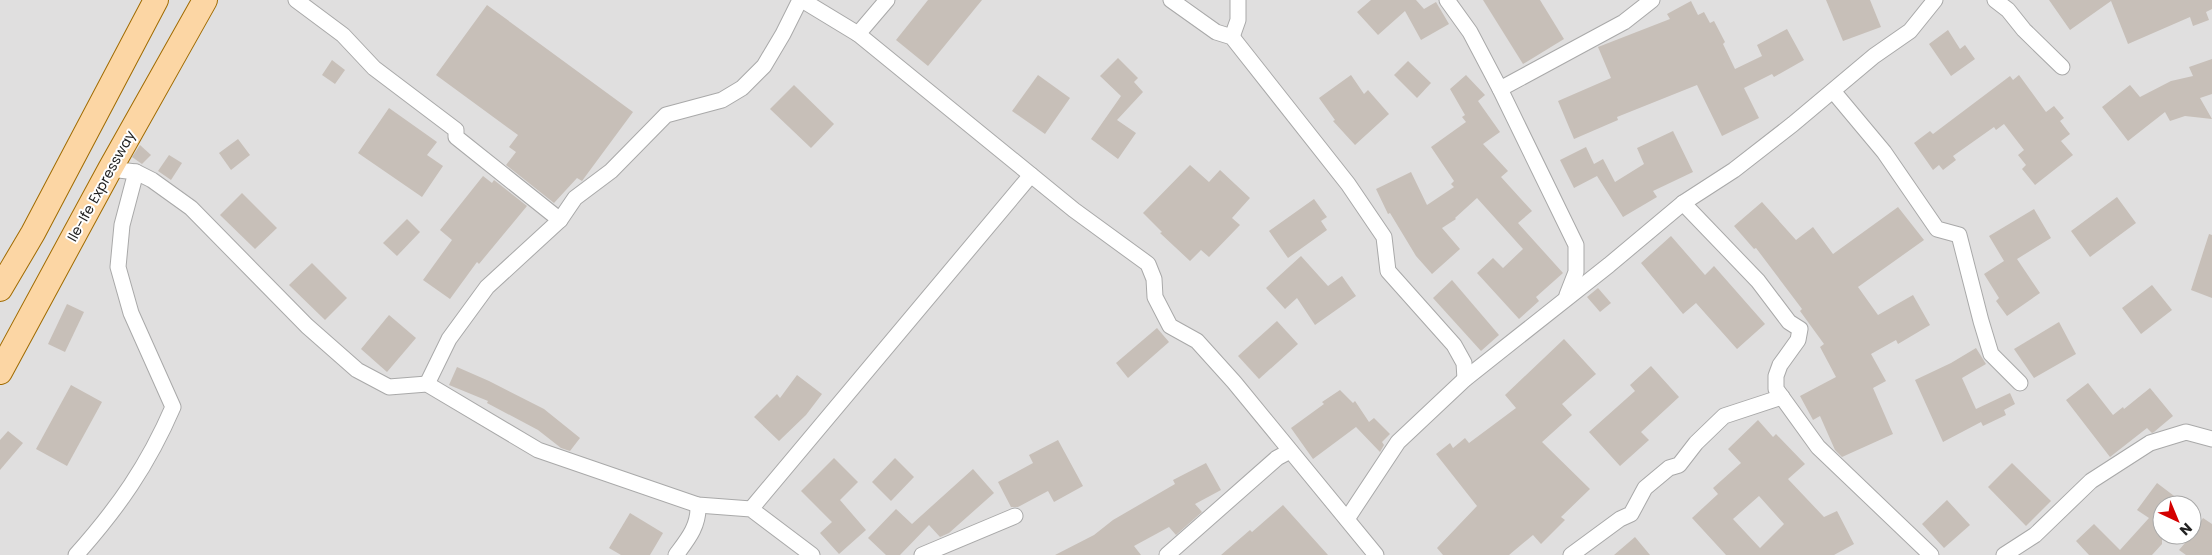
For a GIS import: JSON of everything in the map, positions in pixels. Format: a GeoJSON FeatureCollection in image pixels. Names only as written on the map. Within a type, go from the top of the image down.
{"type":"FeatureCollection","features":[{"type":"Feature","properties":{"kind":"main road"},"geometry":{"type":"LineString","coordinates":[[0,289],[33,232],[156,0]]}},
{"type":"Feature","properties":{"kind":"main road","name":"Ile-Ife Expressway"},"geometry":{"type":"LineString","coordinates":[[0,372],[110,169],[206,0]]}},
{"type":"Feature","properties":{"kind":"street"},"geometry":{"type":"LineString","coordinates":[[296,0],[343,36],[374,68],[456,130],[456,137],[560,220]]}},
{"type":"Feature","properties":{"kind":"street"},"geometry":{"type":"LineString","coordinates":[[427,384],[449,339],[487,288],[560,220],[576,198],[611,171],[666,115],[722,100],[742,88],[764,66],[784,34],[801,0],[858,34],[1074,210],[1148,264],[1154,279],[1154,297],[1170,326],[1197,341],[1376,555]]}},
{"type":"Feature","properties":{"kind":"street"},"geometry":{"type":"LineString","coordinates":[[858,34],[886,0]]}},
{"type":"Feature","properties":{"kind":"street"},"geometry":{"type":"LineString","coordinates":[[1171,0],[1216,32],[1232,37],[1348,184],[1384,237],[1388,271],[1454,345],[1464,362],[1465,379]]}},
{"type":"Feature","properties":{"kind":"street"},"geometry":{"type":"LineString","coordinates":[[1232,37],[1238,20],[1238,0]]}},
{"type":"Feature","properties":{"kind":"street"},"geometry":{"type":"LineString","coordinates":[[1447,0],[1470,32],[1576,245],[1576,272],[1566,298]]}},
{"type":"Feature","properties":{"kind":"street"},"geometry":{"type":"LineString","coordinates":[[1500,89],[1624,22],[1652,0]]}},
{"type":"Feature","properties":{"kind":"street"},"geometry":{"type":"LineString","coordinates":[[1347,519],[1398,442],[1465,379],[1683,203],[1734,170],[1874,56],[1910,31],[1934,0]]}},
{"type":"Feature","properties":{"kind":"street"},"geometry":{"type":"LineString","coordinates":[[1995,0],[2008,10],[2024,30],[2062,66]]}},
{"type":"Feature","properties":{"kind":"street"},"geometry":{"type":"LineString","coordinates":[[1833,91],[1884,152],[1937,229],[1959,234],[1991,354],[2020,383]]}},
{"type":"Feature","properties":{"kind":"street"},"geometry":{"type":"LineString","coordinates":[[110,169],[136,172],[152,180],[191,208],[307,326],[357,370],[389,387],[427,384],[538,450],[698,505],[750,509],[812,555]]}},
{"type":"Feature","properties":{"kind":"street"},"geometry":{"type":"LineString","coordinates":[[76,555],[102,525],[135,480],[157,444],[173,407],[132,313],[118,268],[122,225],[136,172]]}},
{"type":"Feature","properties":{"kind":"street"},"geometry":{"type":"LineString","coordinates":[[750,509],[1031,175]]}},
{"type":"Feature","properties":{"kind":"street"},"geometry":{"type":"LineString","coordinates":[[1683,203],[1758,282],[1789,322],[1800,329],[1798,340],[1780,365],[1776,376],[1776,389],[1818,447],[1931,555]]}},
{"type":"Feature","properties":{"kind":"street"},"geometry":{"type":"LineString","coordinates":[[1571,555],[1620,519],[1630,514],[1644,488],[1669,468],[1680,465],[1696,443],[1724,416],[1782,397]]}},
{"type":"Feature","properties":{"kind":"street"},"geometry":{"type":"LineString","coordinates":[[2004,555],[2035,535],[2091,481],[2150,443],[2186,432],[2212,439]]}},
{"type":"Feature","properties":{"kind":"street"},"geometry":{"type":"LineString","coordinates":[[1167,555],[1277,458],[1290,451]]}},
{"type":"Feature","properties":{"kind":"street"},"geometry":{"type":"LineString","coordinates":[[676,555],[693,532],[698,517],[698,505]]}},
{"type":"Feature","properties":{"kind":"street"},"geometry":{"type":"LineString","coordinates":[[922,555],[1015,516]]}},
{"type":"Feature","properties":{"kind":"shaded area"},"geometry":{"type":"Polygon","coordinates":[[[0,0],[2212,0],[2212,555],[0,555],[0,0]]]}},
{"type":"Feature","properties":{"kind":"building"},"geometry":{"type":"Polygon","coordinates":[[[928,0],[982,0],[928,66],[896,40],[928,0]]]}},
{"type":"Feature","properties":{"kind":"building"},"geometry":{"type":"Polygon","coordinates":[[[1371,0],[1416,0],[1424,9],[1436,2],[1449,24],[1421,40],[1405,11],[1378,35],[1357,12],[1371,0]]]}},
{"type":"Feature","properties":{"kind":"building"},"geometry":{"type":"Polygon","coordinates":[[[1483,0],[1540,0],[1564,39],[1523,64],[1483,0]]]}},
{"type":"Feature","properties":{"kind":"building"},"geometry":{"type":"Polygon","coordinates":[[[1826,0],[1870,0],[1881,27],[1843,41],[1826,0]]]}},
{"type":"Feature","properties":{"kind":"building"},"geometry":{"type":"Polygon","coordinates":[[[2049,0],[2212,0],[2212,9],[2206,12],[2209,20],[2193,26],[2190,17],[2128,44],[2111,1],[2070,30],[2049,0]]]}},
{"type":"Feature","properties":{"kind":"building"},"geometry":{"type":"Polygon","coordinates":[[[1691,1],[1698,15],[1704,12],[1710,23],[1714,21],[1725,42],[1723,44],[1735,69],[1762,56],[1757,45],[1787,29],[1804,60],[1774,77],[1772,74],[1744,88],[1759,118],[1722,136],[1697,85],[1617,117],[1618,120],[1574,139],[1558,101],[1611,78],[1598,47],[1670,19],[1667,14],[1691,1]]]}},
{"type":"Feature","properties":{"kind":"building"},"geometry":{"type":"Polygon","coordinates":[[[487,5],[633,112],[582,181],[577,178],[554,203],[506,165],[516,152],[509,147],[518,135],[436,75],[487,5]]]}},
{"type":"Feature","properties":{"kind":"building"},"geometry":{"type":"Polygon","coordinates":[[[1948,30],[1960,49],[1965,45],[1975,59],[1951,76],[1929,44],[1948,30]]]}},
{"type":"Feature","properties":{"kind":"building"},"geometry":{"type":"Polygon","coordinates":[[[1118,58],[1138,78],[1134,82],[1143,92],[1117,120],[1136,133],[1118,159],[1091,139],[1121,96],[1100,76],[1118,58]]]}},
{"type":"Feature","properties":{"kind":"building"},"geometry":{"type":"Polygon","coordinates":[[[2212,59],[2212,94],[2200,98],[2212,119],[2185,116],[2170,121],[2165,112],[2128,141],[2102,107],[2130,85],[2140,97],[2171,81],[2193,76],[2189,67],[2212,59]]]}},
{"type":"Feature","properties":{"kind":"building"},"geometry":{"type":"Polygon","coordinates":[[[332,60],[345,70],[335,84],[322,75],[332,60]]]}},
{"type":"Feature","properties":{"kind":"building"},"geometry":{"type":"Polygon","coordinates":[[[1408,61],[1431,83],[1417,98],[1394,75],[1408,61]]]}},
{"type":"Feature","properties":{"kind":"building"},"geometry":{"type":"Polygon","coordinates":[[[1038,75],[1070,98],[1045,134],[1012,111],[1038,75]]]}},
{"type":"Feature","properties":{"kind":"building"},"geometry":{"type":"Polygon","coordinates":[[[1351,75],[1364,94],[1368,90],[1389,114],[1355,145],[1333,121],[1335,120],[1319,98],[1351,75]]]}},
{"type":"Feature","properties":{"kind":"building"},"geometry":{"type":"Polygon","coordinates":[[[1466,75],[1485,95],[1478,101],[1500,132],[1483,144],[1508,171],[1501,177],[1532,211],[1518,223],[1563,273],[1536,297],[1539,301],[1519,319],[1477,273],[1493,258],[1503,268],[1523,249],[1477,198],[1456,219],[1442,228],[1460,249],[1432,274],[1416,256],[1390,213],[1388,214],[1376,189],[1411,172],[1427,205],[1454,187],[1451,184],[1454,181],[1431,147],[1466,122],[1462,117],[1465,115],[1450,89],[1466,75]]]}},
{"type":"Feature","properties":{"kind":"building"},"geometry":{"type":"Polygon","coordinates":[[[2019,75],[2046,112],[2054,106],[2064,118],[2060,121],[2070,134],[2061,141],[2073,155],[2035,185],[2022,169],[2026,165],[2018,155],[2024,150],[2004,124],[1996,130],[1994,127],[1953,156],[1956,160],[1943,170],[1939,165],[1933,170],[1914,143],[1930,131],[1933,134],[2010,76],[2013,80],[2019,75]]]}},
{"type":"Feature","properties":{"kind":"building"},"geometry":{"type":"Polygon","coordinates":[[[794,85],[834,124],[811,148],[770,109],[794,85]]]}},
{"type":"Feature","properties":{"kind":"building"},"geometry":{"type":"Polygon","coordinates":[[[389,108],[437,142],[427,155],[443,166],[422,197],[358,153],[389,108]]]}},
{"type":"Feature","properties":{"kind":"building"},"geometry":{"type":"Polygon","coordinates":[[[1673,131],[1693,172],[1653,191],[1657,197],[1623,217],[1597,176],[1574,188],[1560,160],[1586,147],[1594,164],[1603,159],[1615,182],[1644,164],[1637,148],[1673,131]]]}},
{"type":"Feature","properties":{"kind":"building"},"geometry":{"type":"Polygon","coordinates":[[[238,139],[250,155],[231,170],[219,153],[238,139]]]}},
{"type":"Feature","properties":{"kind":"building"},"geometry":{"type":"Polygon","coordinates":[[[140,145],[151,155],[142,164],[132,157],[140,145]]]}},
{"type":"Feature","properties":{"kind":"building"},"geometry":{"type":"Polygon","coordinates":[[[169,155],[182,163],[171,180],[158,171],[169,155]]]}},
{"type":"Feature","properties":{"kind":"building"},"geometry":{"type":"Polygon","coordinates":[[[1190,165],[1209,182],[1220,170],[1250,198],[1232,218],[1240,225],[1209,257],[1201,250],[1190,261],[1160,233],[1162,232],[1143,213],[1190,165]]]}},
{"type":"Feature","properties":{"kind":"building"},"geometry":{"type":"Polygon","coordinates":[[[483,176],[492,183],[494,180],[527,206],[479,264],[477,262],[450,299],[423,280],[452,240],[440,230],[483,176]]]}},
{"type":"Feature","properties":{"kind":"building"},"geometry":{"type":"Polygon","coordinates":[[[242,193],[277,228],[255,249],[220,215],[242,193]]]}},
{"type":"Feature","properties":{"kind":"building"},"geometry":{"type":"Polygon","coordinates":[[[2117,197],[2136,223],[2090,257],[2071,231],[2117,197]]]}},
{"type":"Feature","properties":{"kind":"building"},"geometry":{"type":"Polygon","coordinates":[[[1314,199],[1327,217],[1321,221],[1327,230],[1288,258],[1269,231],[1314,199]]]}},
{"type":"Feature","properties":{"kind":"building"},"geometry":{"type":"Polygon","coordinates":[[[1762,202],[1796,240],[1813,227],[1833,254],[1898,207],[1924,240],[1858,287],[1878,315],[1913,295],[1930,325],[1898,344],[1896,340],[1871,354],[1886,381],[1873,388],[1893,434],[1842,457],[1835,450],[1820,416],[1813,420],[1800,396],[1836,377],[1820,347],[1824,344],[1800,311],[1802,309],[1756,248],[1754,249],[1734,226],[1762,202]]]}},
{"type":"Feature","properties":{"kind":"building"},"geometry":{"type":"Polygon","coordinates":[[[2034,209],[2051,238],[2017,259],[2040,293],[2007,316],[1996,301],[1999,298],[1984,274],[2004,261],[1989,236],[2034,209]]]}},
{"type":"Feature","properties":{"kind":"building"},"geometry":{"type":"Polygon","coordinates":[[[407,219],[420,232],[397,256],[383,243],[407,219]]]}},
{"type":"Feature","properties":{"kind":"building"},"geometry":{"type":"Polygon","coordinates":[[[2209,234],[2212,235],[2212,298],[2191,290],[2209,234]]]}},
{"type":"Feature","properties":{"kind":"building"},"geometry":{"type":"Polygon","coordinates":[[[1671,236],[1705,275],[1714,266],[1765,324],[1737,349],[1696,303],[1683,314],[1641,263],[1671,236]]]}},
{"type":"Feature","properties":{"kind":"building"},"geometry":{"type":"Polygon","coordinates":[[[1301,256],[1328,286],[1342,276],[1356,296],[1315,325],[1297,298],[1285,309],[1266,288],[1301,256]]]}},
{"type":"Feature","properties":{"kind":"building"},"geometry":{"type":"Polygon","coordinates":[[[312,263],[347,298],[325,320],[289,285],[312,263]]]}},
{"type":"Feature","properties":{"kind":"building"},"geometry":{"type":"Polygon","coordinates":[[[1452,280],[1499,335],[1481,351],[1433,298],[1452,280]]]}},
{"type":"Feature","properties":{"kind":"building"},"geometry":{"type":"Polygon","coordinates":[[[2152,285],[2172,310],[2141,334],[2122,308],[2152,285]]]}},
{"type":"Feature","properties":{"kind":"building"},"geometry":{"type":"Polygon","coordinates":[[[1598,288],[1611,303],[1600,312],[1587,297],[1598,288]]]}},
{"type":"Feature","properties":{"kind":"building"},"geometry":{"type":"Polygon","coordinates":[[[67,304],[84,312],[65,352],[48,344],[67,304]]]}},
{"type":"Feature","properties":{"kind":"building"},"geometry":{"type":"Polygon","coordinates":[[[389,315],[416,338],[387,372],[361,349],[389,315]]]}},
{"type":"Feature","properties":{"kind":"building"},"geometry":{"type":"Polygon","coordinates":[[[1277,321],[1298,344],[1259,379],[1238,356],[1277,321]]]}},
{"type":"Feature","properties":{"kind":"building"},"geometry":{"type":"Polygon","coordinates":[[[2059,322],[2076,354],[2034,378],[2014,349],[2059,322]]]}},
{"type":"Feature","properties":{"kind":"building"},"geometry":{"type":"Polygon","coordinates":[[[1157,328],[1169,342],[1128,378],[1116,363],[1157,328]]]}},
{"type":"Feature","properties":{"kind":"building"},"geometry":{"type":"Polygon","coordinates":[[[1564,339],[1596,374],[1562,404],[1572,415],[1542,442],[1590,489],[1561,517],[1565,520],[1541,544],[1533,535],[1509,555],[1443,555],[1437,548],[1477,506],[1436,454],[1450,443],[1453,448],[1465,438],[1469,443],[1516,408],[1505,395],[1564,339]]]}},
{"type":"Feature","properties":{"kind":"building"},"geometry":{"type":"Polygon","coordinates":[[[1976,348],[1986,364],[1962,378],[1976,409],[2010,393],[2015,404],[2004,410],[2006,415],[1983,426],[1981,422],[1943,442],[1915,380],[1951,363],[1976,348]]]}},
{"type":"Feature","properties":{"kind":"building"},"geometry":{"type":"Polygon","coordinates":[[[1651,366],[1679,397],[1641,432],[1649,440],[1620,466],[1589,432],[1635,391],[1630,385],[1651,366]]]}},
{"type":"Feature","properties":{"kind":"building"},"geometry":{"type":"Polygon","coordinates":[[[457,367],[544,409],[580,438],[570,451],[561,448],[538,430],[487,403],[488,401],[449,385],[457,367]]]}},
{"type":"Feature","properties":{"kind":"building"},"geometry":{"type":"Polygon","coordinates":[[[797,375],[822,394],[806,415],[779,441],[754,417],[777,394],[780,398],[797,375]]]}},
{"type":"Feature","properties":{"kind":"building"},"geometry":{"type":"Polygon","coordinates":[[[2088,383],[2113,415],[2123,407],[2124,409],[2150,388],[2173,416],[2152,433],[2147,428],[2110,457],[2066,400],[2088,383]]]}},
{"type":"Feature","properties":{"kind":"building"},"geometry":{"type":"Polygon","coordinates":[[[71,385],[102,402],[67,466],[36,449],[71,385]]]}},
{"type":"Feature","properties":{"kind":"building"},"geometry":{"type":"Polygon","coordinates":[[[1340,390],[1353,403],[1355,401],[1369,422],[1374,418],[1390,434],[1382,442],[1384,445],[1380,452],[1356,427],[1313,459],[1291,428],[1324,404],[1322,402],[1340,390]]]}},
{"type":"Feature","properties":{"kind":"building"},"geometry":{"type":"Polygon","coordinates":[[[1758,420],[1773,437],[1776,434],[1805,464],[1788,479],[1824,517],[1837,511],[1854,544],[1834,555],[1726,555],[1692,518],[1718,494],[1713,488],[1741,463],[1728,449],[1758,420]],[[1759,496],[1733,519],[1760,548],[1784,524],[1759,496]]]}},
{"type":"Feature","properties":{"kind":"building"},"geometry":{"type":"Polygon","coordinates":[[[8,431],[23,443],[0,470],[0,440],[8,431]]]}},
{"type":"Feature","properties":{"kind":"building"},"geometry":{"type":"Polygon","coordinates":[[[1058,440],[1083,486],[1054,502],[1048,491],[1018,507],[1011,507],[998,482],[1033,463],[1029,455],[1058,440]]]}},
{"type":"Feature","properties":{"kind":"building"},"geometry":{"type":"Polygon","coordinates":[[[834,458],[858,482],[840,500],[866,530],[839,554],[820,533],[832,522],[801,491],[834,458]]]}},
{"type":"Feature","properties":{"kind":"building"},"geometry":{"type":"Polygon","coordinates":[[[895,458],[914,477],[891,501],[872,482],[895,458]]]}},
{"type":"Feature","properties":{"kind":"building"},"geometry":{"type":"Polygon","coordinates":[[[1206,463],[1221,490],[1195,504],[1202,512],[1176,535],[1169,527],[1134,546],[1141,555],[1055,555],[1094,535],[1113,520],[1175,484],[1173,480],[1206,463]]]}},
{"type":"Feature","properties":{"kind":"building"},"geometry":{"type":"Polygon","coordinates":[[[2012,463],[2051,501],[2026,526],[1988,487],[2012,463]]]}},
{"type":"Feature","properties":{"kind":"building"},"geometry":{"type":"Polygon","coordinates":[[[973,469],[994,493],[949,533],[940,537],[929,525],[900,555],[886,555],[868,538],[896,509],[912,524],[973,469]]]}},
{"type":"Feature","properties":{"kind":"building"},"geometry":{"type":"Polygon","coordinates":[[[2157,483],[2173,495],[2152,495],[2152,545],[2161,545],[2152,555],[2089,555],[2076,541],[2094,524],[2120,550],[2149,518],[2137,510],[2157,483]]]}},
{"type":"Feature","properties":{"kind":"building"},"geometry":{"type":"Polygon","coordinates":[[[1947,500],[1970,525],[1944,548],[1922,524],[1947,500]]]}},
{"type":"Feature","properties":{"kind":"building"},"geometry":{"type":"Polygon","coordinates":[[[1283,505],[1328,555],[1221,555],[1250,530],[1252,532],[1283,505]]]}},
{"type":"Feature","properties":{"kind":"building"},"geometry":{"type":"Polygon","coordinates":[[[630,513],[663,533],[650,555],[621,555],[609,548],[630,513]]]}},
{"type":"Feature","properties":{"kind":"building"},"geometry":{"type":"Polygon","coordinates":[[[2203,518],[2212,524],[2212,555],[2186,555],[2179,550],[2183,545],[2202,545],[2203,518]]]}},
{"type":"Feature","properties":{"kind":"building"},"geometry":{"type":"Polygon","coordinates":[[[1635,537],[1650,555],[1614,555],[1635,537]]]}}]}
